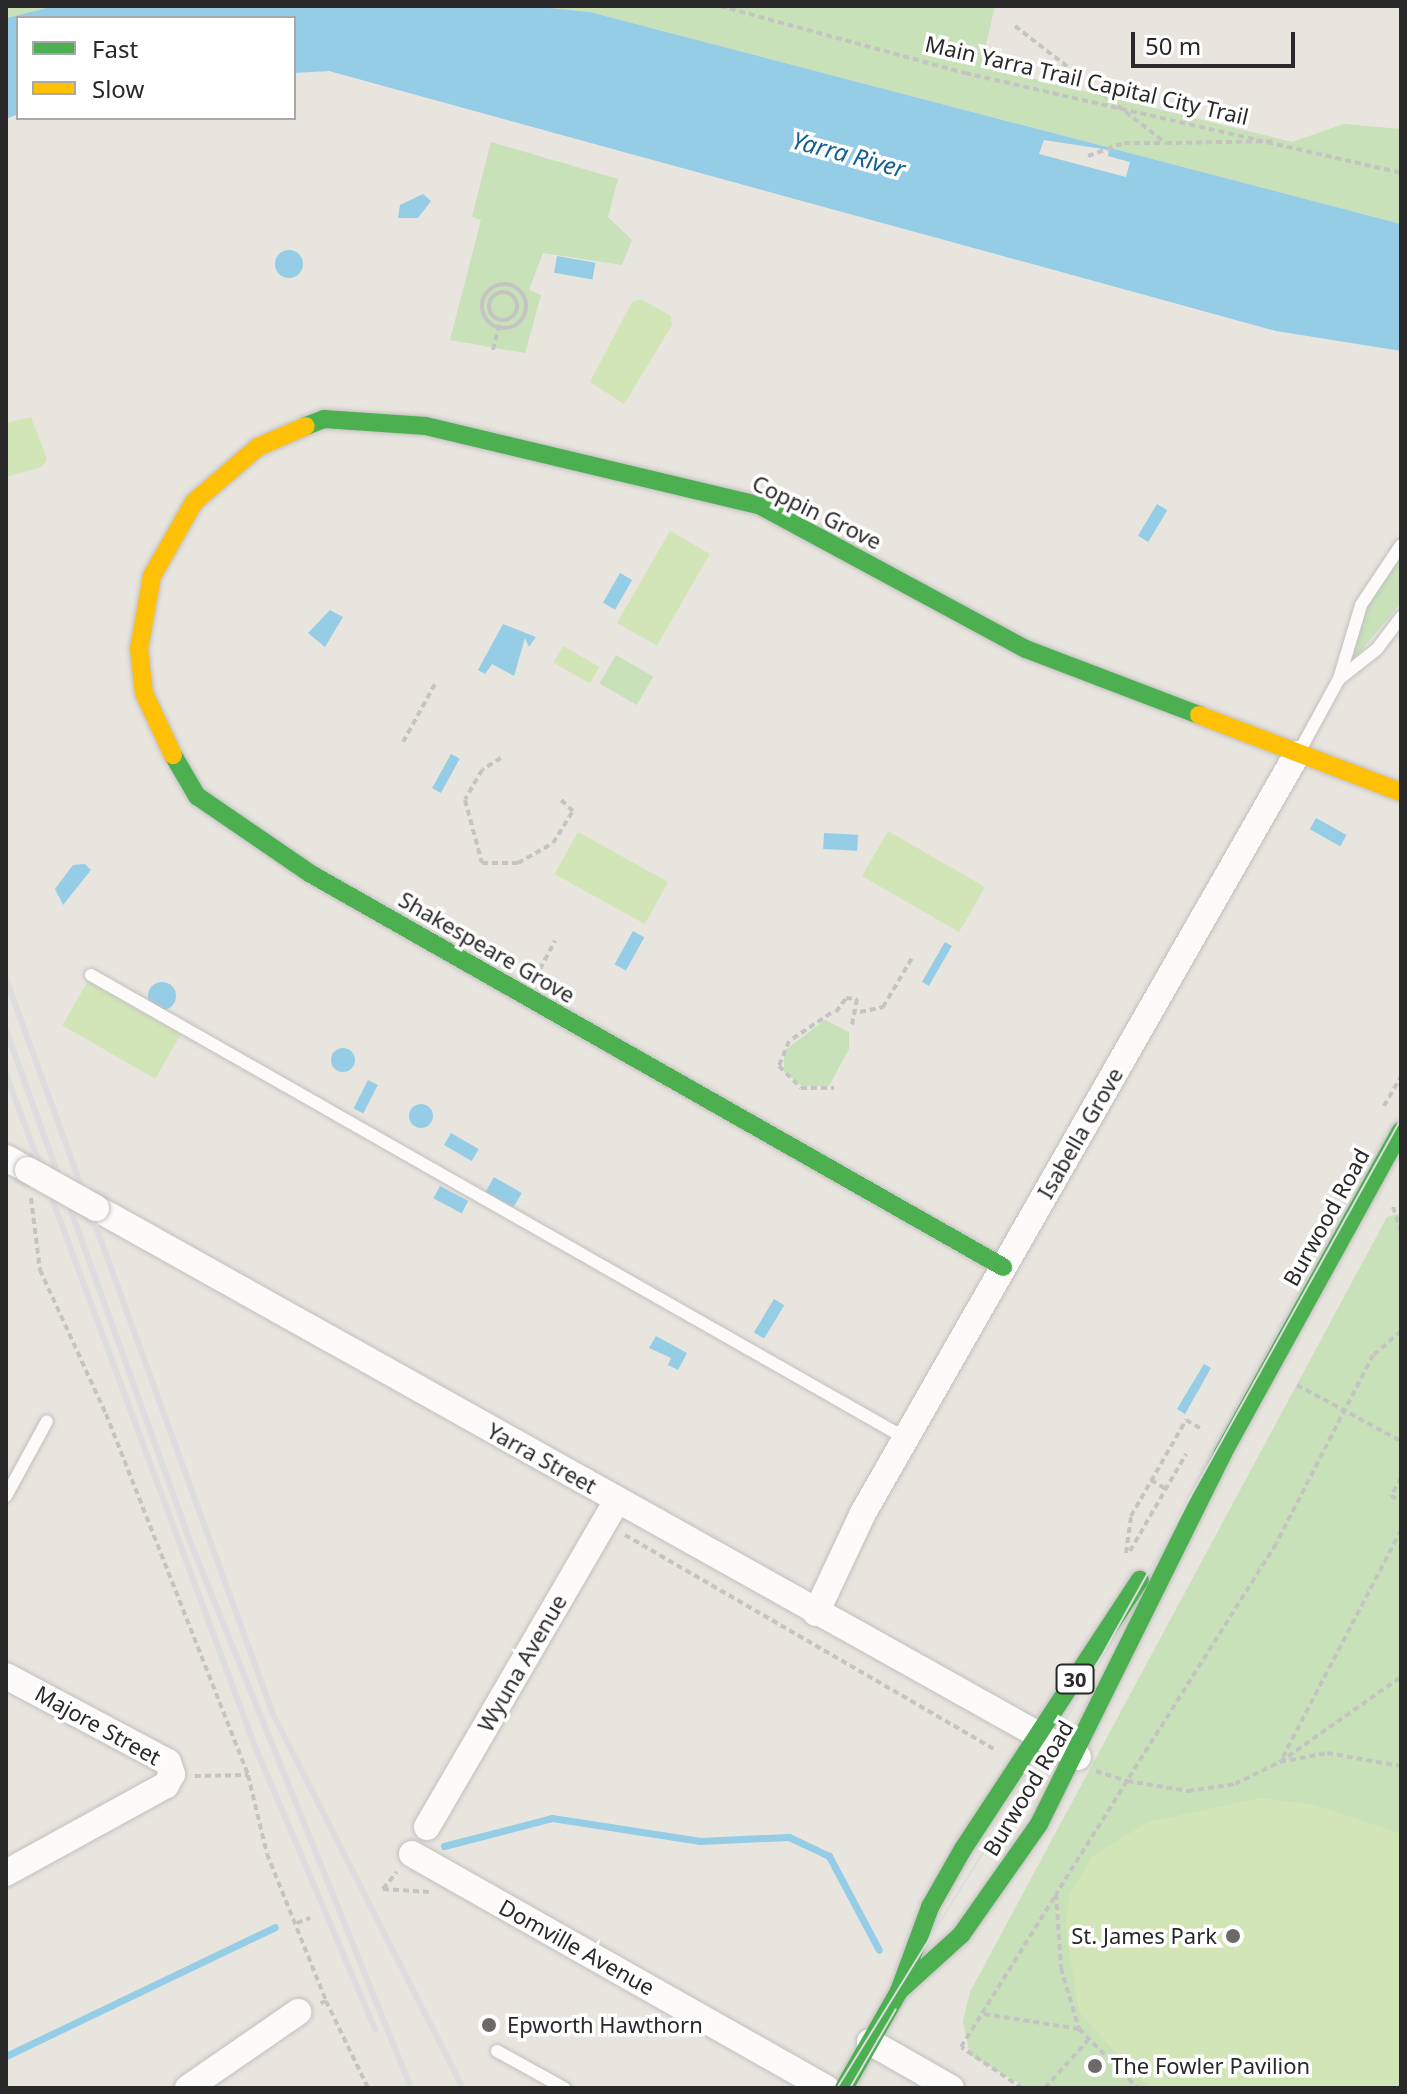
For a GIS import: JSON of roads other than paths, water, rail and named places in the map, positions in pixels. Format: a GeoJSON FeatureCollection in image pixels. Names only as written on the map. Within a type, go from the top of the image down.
{"type":"FeatureCollection","features":[{"type":"Feature","properties":{"kind":"street","name":"Coppin Grove"},"geometry":{"type":"LineString","coordinates":[[171,537],[227,470],[292,432],[324,419],[426,426],[761,506],[1026,649],[1401,792]]}},
{"type":"Feature","properties":{"kind":"street","name":"Shakespeare Grove"},"geometry":{"type":"LineString","coordinates":[[171,537],[141,622],[144,693],[176,765],[222,819],[1003,1267]]}},
{"type":"Feature","properties":{"kind":"street","name":"Isabella Grove"},"geometry":{"type":"LineString","coordinates":[[807,1608],[1297,754]]}},
{"type":"Feature","properties":{"kind":"street","name":"Burwood Road"},"geometry":{"type":"LineString","coordinates":[[844,2088],[899,1991],[930,1907],[1223,1453],[1401,1131]]}},
{"type":"Feature","properties":{"kind":"street","name":"Yarra Street"},"geometry":{"type":"LineString","coordinates":[[17,1164],[1037,1737],[1088,1756]]}},
{"type":"Feature","properties":{"kind":"street"},"geometry":{"type":"LineString","coordinates":[[1377,1173],[1398,1191]]}},
{"type":"Feature","properties":{"kind":"street","name":"Burwood Road"},"geometry":{"type":"LineString","coordinates":[[899,1991],[961,1935],[1088,1756],[1223,1453]]}},
{"type":"Feature","properties":{"kind":"street","name":"Wyuna Avenue"},"geometry":{"type":"LineString","coordinates":[[427,1827],[617,1500]]}},
{"type":"Feature","properties":{"kind":"street","name":"Majore Street"},"geometry":{"type":"LineString","coordinates":[[6,1676],[168,1762],[169,1780],[6,1873]]}},
{"type":"Feature","properties":{"kind":"street","name":"Domville Avenue"},"geometry":{"type":"LineString","coordinates":[[412,1854],[826,2088]]}},
{"type":"Feature","properties":{"kind":"street"},"geometry":{"type":"LineString","coordinates":[[188,2088],[298,2012]]}},
{"type":"Feature","properties":{"kind":"street"},"geometry":{"type":"LineString","coordinates":[[870,2042],[951,2088]]}},
{"type":"Feature","properties":{"kind":"lane"},"geometry":{"type":"LineString","coordinates":[[1297,754],[1339,679],[1361,605],[1401,545]]}},
{"type":"Feature","properties":{"kind":"lane"},"geometry":{"type":"LineString","coordinates":[[1339,679],[1377,649],[1401,617]]}},
{"type":"Feature","properties":{"kind":"lane"},"geometry":{"type":"LineString","coordinates":[[91,975],[905,1438]]}},
{"type":"Feature","properties":{"kind":"lane"},"geometry":{"type":"LineString","coordinates":[[6,1496],[47,1421]]}},
{"type":"Feature","properties":{"kind":"lane"},"geometry":{"type":"LineString","coordinates":[[497,2051],[564,2088]]}},
{"type":"Feature","properties":{"kind":"water","name":"Yarra River"},"geometry":{"type":"Polygon","coordinates":[[[55,6],[530,6],[590,12],[1401,224],[1401,351],[1276,331],[329,71],[296,73],[296,16],[16,16],[16,115],[6,119],[6,18],[55,6]]]}},
{"type":"Feature","properties":{"kind":"water"},"geometry":{"type":"Polygon","coordinates":[[[423,194],[431,201],[418,218],[398,218],[400,205],[423,194]]]}},
{"type":"Feature","properties":{"kind":"water"},"geometry":{"type":"Polygon","coordinates":[[[289,250],[299,254],[303,264],[299,274],[289,278],[279,274],[275,264],[279,254],[289,250]]]}},
{"type":"Feature","properties":{"kind":"water"},"geometry":{"type":"Polygon","coordinates":[[[557,256],[595,263],[592,280],[554,273],[557,256]]]}},
{"type":"Feature","properties":{"kind":"water"},"geometry":{"type":"Polygon","coordinates":[[[1157,504],[1167,510],[1148,542],[1138,536],[1157,504]]]}},
{"type":"Feature","properties":{"kind":"water"},"geometry":{"type":"Polygon","coordinates":[[[620,573],[632,580],[615,609],[603,602],[620,573]]]}},
{"type":"Feature","properties":{"kind":"water"},"geometry":{"type":"Polygon","coordinates":[[[330,610],[343,617],[325,647],[308,633],[330,610]]]}},
{"type":"Feature","properties":{"kind":"water"},"geometry":{"type":"Polygon","coordinates":[[[503,624],[536,637],[529,647],[525,638],[514,676],[492,664],[485,674],[478,670],[503,624]]]}},
{"type":"Feature","properties":{"kind":"water"},"geometry":{"type":"Polygon","coordinates":[[[451,754],[460,759],[441,793],[432,788],[451,754]]]}},
{"type":"Feature","properties":{"kind":"water"},"geometry":{"type":"Polygon","coordinates":[[[1316,818],[1347,835],[1340,846],[1310,829],[1316,818]]]}},
{"type":"Feature","properties":{"kind":"water"},"geometry":{"type":"Polygon","coordinates":[[[824,833],[858,835],[857,851],[823,849],[824,833]]]}},
{"type":"Feature","properties":{"kind":"water"},"geometry":{"type":"Polygon","coordinates":[[[85,864],[91,870],[63,905],[55,889],[73,865],[85,864]]]}},
{"type":"Feature","properties":{"kind":"water"},"geometry":{"type":"Polygon","coordinates":[[[633,931],[644,937],[626,971],[615,964],[633,931]]]}},
{"type":"Feature","properties":{"kind":"water"},"geometry":{"type":"Polygon","coordinates":[[[945,942],[952,946],[929,986],[922,982],[945,942]]]}},
{"type":"Feature","properties":{"kind":"water"},"geometry":{"type":"Polygon","coordinates":[[[162,982],[172,986],[176,996],[172,1006],[162,1010],[152,1006],[148,996],[152,986],[162,982]]]}},
{"type":"Feature","properties":{"kind":"water"},"geometry":{"type":"Polygon","coordinates":[[[343,1048],[352,1051],[355,1060],[352,1069],[343,1072],[334,1069],[331,1060],[334,1051],[343,1048]]]}},
{"type":"Feature","properties":{"kind":"water"},"geometry":{"type":"Polygon","coordinates":[[[368,1080],[378,1085],[363,1114],[353,1109],[368,1080]]]}},
{"type":"Feature","properties":{"kind":"water"},"geometry":{"type":"Polygon","coordinates":[[[421,1104],[430,1107],[433,1116],[430,1125],[421,1128],[412,1125],[409,1116],[412,1107],[421,1104]]]}},
{"type":"Feature","properties":{"kind":"water"},"geometry":{"type":"Polygon","coordinates":[[[451,1133],[479,1149],[472,1161],[444,1145],[451,1133]]]}},
{"type":"Feature","properties":{"kind":"water"},"geometry":{"type":"Polygon","coordinates":[[[494,1177],[522,1193],[513,1208],[485,1192],[494,1177]]]}},
{"type":"Feature","properties":{"kind":"water"},"geometry":{"type":"Polygon","coordinates":[[[440,1186],[468,1201],[462,1213],[433,1198],[440,1186]]]}},
{"type":"Feature","properties":{"kind":"water"},"geometry":{"type":"Polygon","coordinates":[[[774,1299],[784,1305],[764,1339],[754,1332],[774,1299]]]}},
{"type":"Feature","properties":{"kind":"water"},"geometry":{"type":"Polygon","coordinates":[[[656,1336],[687,1353],[678,1370],[668,1365],[671,1358],[649,1348],[656,1336]]]}},
{"type":"Feature","properties":{"kind":"water"},"geometry":{"type":"Polygon","coordinates":[[[1204,1364],[1211,1368],[1185,1414],[1177,1409],[1204,1364]]]}},
{"type":"Feature","properties":{"kind":"waterway"},"geometry":{"type":"LineString","coordinates":[[444,1846],[552,1818],[700,1841],[789,1837],[829,1856],[879,1950]]}},
{"type":"Feature","properties":{"kind":"waterway"},"geometry":{"type":"LineString","coordinates":[[6,2056],[275,1927]]}},
{"type":"Feature","properties":{"kind":"tram line"},"geometry":{"type":"LineString","coordinates":[[837,2088],[1071,1711],[1401,1119]]}},
{"type":"Feature","properties":{"kind":"tram line"},"geometry":{"type":"LineString","coordinates":[[850,2088],[896,2009]]}},
{"type":"Feature","properties":{"kind":"railway"},"geometry":{"type":"LineString","coordinates":[[6,979],[273,1714],[463,2088]]}},
{"type":"Feature","properties":{"kind":"railway"},"geometry":{"type":"LineString","coordinates":[[6,1030],[190,1541],[411,2088]]}},
{"type":"Feature","properties":{"kind":"railway"},"geometry":{"type":"LineString","coordinates":[[6,1074],[254,1744],[375,2029]]}},
{"type":"Feature","properties":{"kind":"place","name":"St. James Park"},"geometry":{"type":"Point","coordinates":[1233,1936]}},
{"type":"Feature","properties":{"kind":"place","name":"Epworth Hawthorn"},"geometry":{"type":"Point","coordinates":[489,2025]}},
{"type":"Feature","properties":{"kind":"place","name":"The Fowler Pavilion"},"geometry":{"type":"Point","coordinates":[1095,2066]}}]}
